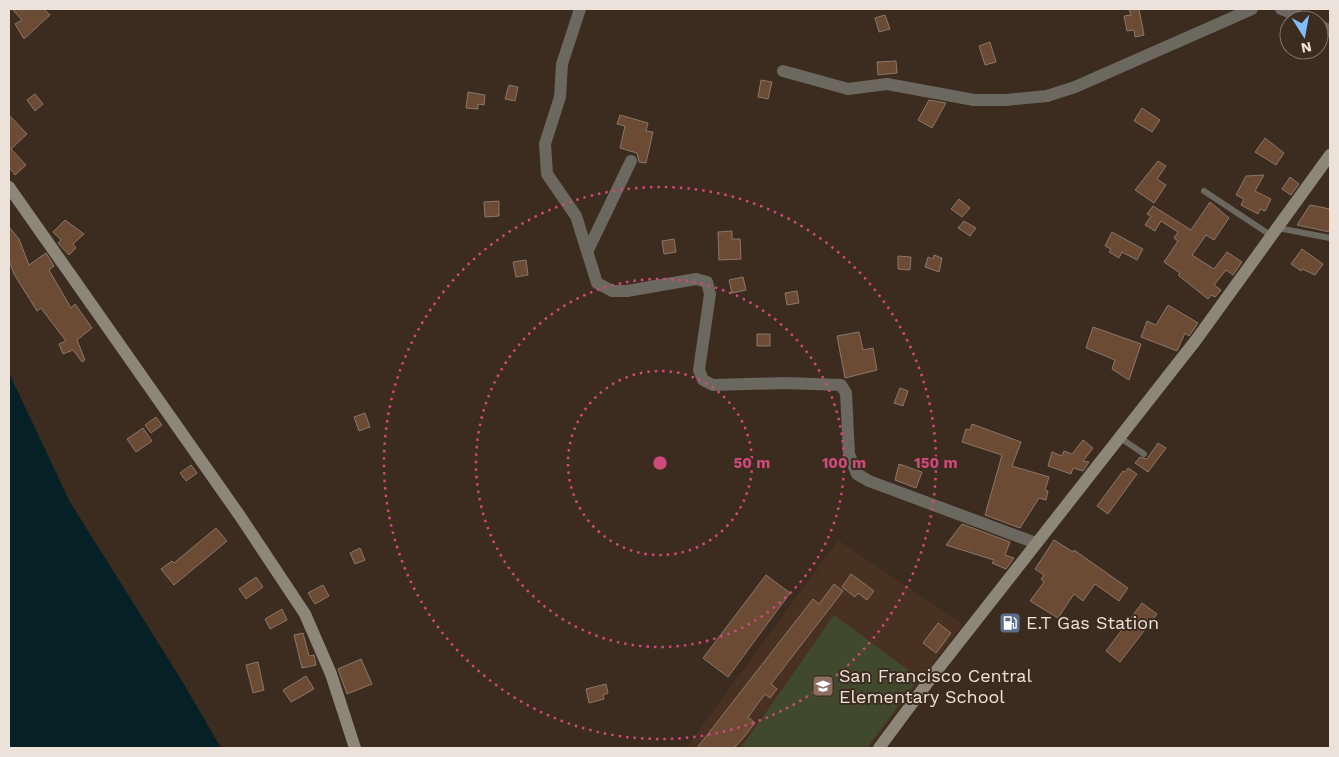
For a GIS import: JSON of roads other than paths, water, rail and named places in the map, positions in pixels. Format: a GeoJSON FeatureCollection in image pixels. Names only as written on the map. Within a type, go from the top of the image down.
{"type":"FeatureCollection","features":[{"type":"Feature","properties":{"kind":"main road"},"geometry":{"type":"LineString","coordinates":[[878,748],[1196,340],[1330,155]]}},
{"type":"Feature","properties":{"kind":"main road"},"geometry":{"type":"LineString","coordinates":[[9,187],[240,516],[305,614],[331,674],[355,748]]}},
{"type":"Feature","properties":{"kind":"street"},"geometry":{"type":"LineString","coordinates":[[580,9],[562,64],[560,97],[545,144],[547,174],[576,216],[597,283],[612,292],[696,279],[706,282],[710,294],[699,370],[703,380],[713,386],[785,382],[841,385],[846,393],[848,454],[857,474],[869,481],[1036,543]]}},
{"type":"Feature","properties":{"kind":"street"},"geometry":{"type":"LineString","coordinates":[[783,71],[848,89],[887,84],[974,100],[1006,100],[1046,96],[1076,87],[1252,9]]}},
{"type":"Feature","properties":{"kind":"street"},"geometry":{"type":"LineString","coordinates":[[588,250],[631,161]]}},
{"type":"Feature","properties":{"kind":"lane"},"geometry":{"type":"LineString","coordinates":[[1204,191],[1275,232],[1330,238]]}},
{"type":"Feature","properties":{"kind":"lane"},"geometry":{"type":"LineString","coordinates":[[1119,437],[1144,454]]}},
{"type":"Feature","properties":{"kind":"water"},"geometry":{"type":"Polygon","coordinates":[[[9,373],[70,502],[182,681],[221,748],[9,748],[9,373]]]}},
{"type":"Feature","properties":{"kind":"place","name":"E.T Gas Station"},"geometry":{"type":"Point","coordinates":[1010,623]}},
{"type":"Feature","properties":{"kind":"place","name":"San Francisco Central Elementary School"},"geometry":{"type":"Point","coordinates":[823,686]}}]}
